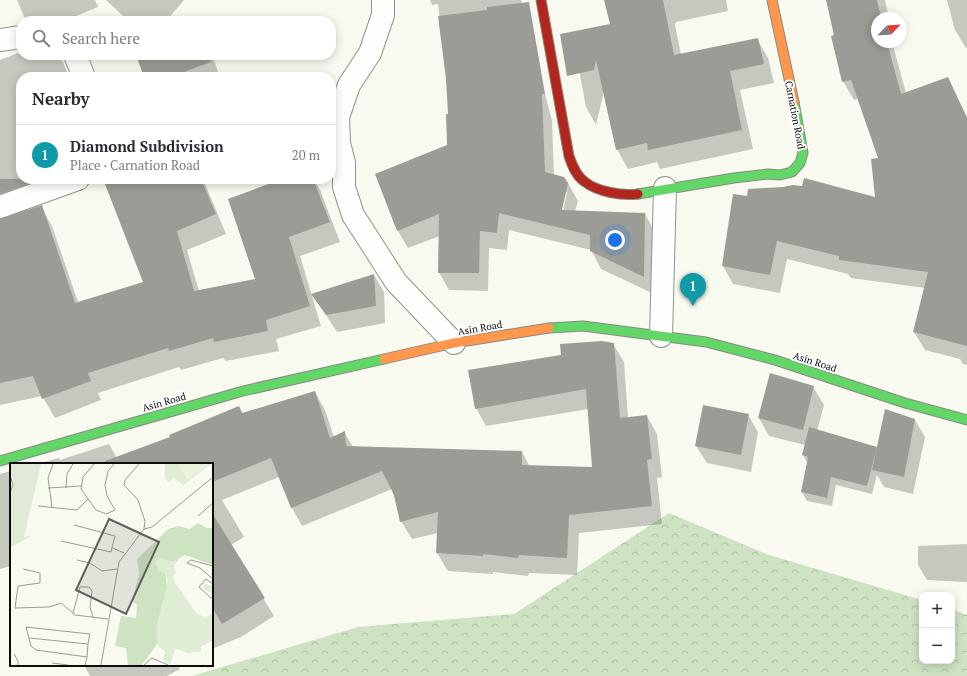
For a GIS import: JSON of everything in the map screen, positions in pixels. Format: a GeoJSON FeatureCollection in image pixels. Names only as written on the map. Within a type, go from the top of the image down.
{"type":"FeatureCollection","features":[{"type":"Feature","properties":{"kind":"main road","name":"Carnation Road"},"geometry":{"type":"LineString","coordinates":[[541,0],[563,124],[574,170],[584,182],[601,190],[631,195],[666,188],[768,174],[780,175],[792,172],[800,164],[803,153],[802,140],[772,0]]}},
{"type":"Feature","properties":{"kind":"main road","name":"Asin Road"},"geometry":{"type":"LineString","coordinates":[[0,461],[243,391],[454,343],[538,329],[583,326],[706,342],[775,360],[905,403],[967,420]]}},
{"type":"Feature","properties":{"kind":"street"},"geometry":{"type":"LineString","coordinates":[[383,0],[383,15],[370,53],[350,86],[338,117],[339,143],[344,163],[344,187],[353,214],[396,282],[454,343]]}},
{"type":"Feature","properties":{"kind":"street"},"geometry":{"type":"LineString","coordinates":[[0,40],[16,38]]}},
{"type":"Feature","properties":{"kind":"street"},"geometry":{"type":"LineString","coordinates":[[77,60],[82,72]]}},
{"type":"Feature","properties":{"kind":"street"},"geometry":{"type":"LineString","coordinates":[[0,207],[64,184]]}},
{"type":"Feature","properties":{"kind":"street"},"geometry":{"type":"LineString","coordinates":[[661,336],[666,188]]}},
{"type":"Feature","properties":{"kind":"green space"},"geometry":{"type":"Polygon","coordinates":[[[669,513],[769,555],[919,599],[919,664],[955,664],[955,610],[967,615],[967,676],[192,676],[358,627],[514,614],[669,513]]]}},
{"type":"Feature","properties":{"kind":"building"},"geometry":{"type":"Polygon","coordinates":[[[604,0],[663,0],[674,55],[758,38],[764,64],[730,71],[742,130],[648,150],[647,143],[616,150],[596,60],[594,70],[567,76],[560,34],[610,24],[604,0]]]}},
{"type":"Feature","properties":{"kind":"building"},"geometry":{"type":"Polygon","coordinates":[[[826,0],[877,0],[880,12],[871,12],[871,48],[889,48],[901,94],[948,77],[967,118],[967,346],[913,332],[928,272],[839,260],[839,256],[777,241],[770,275],[722,266],[733,194],[747,196],[748,189],[793,185],[802,186],[804,178],[875,197],[871,159],[878,158],[851,80],[842,82],[831,36],[834,35],[826,0]]]}},
{"type":"Feature","properties":{"kind":"building"},"geometry":{"type":"Polygon","coordinates":[[[529,2],[545,94],[542,94],[545,172],[564,177],[568,183],[562,210],[645,213],[644,277],[590,251],[590,235],[499,213],[497,233],[480,231],[479,273],[438,273],[439,214],[397,231],[375,174],[447,145],[446,114],[448,114],[446,79],[438,16],[487,10],[487,7],[529,2]]]}},
{"type":"Feature","properties":{"kind":"building"},"geometry":{"type":"Polygon","coordinates":[[[138,60],[210,60],[211,62],[184,72],[142,72],[138,60]]]}},
{"type":"Feature","properties":{"kind":"building"},"geometry":{"type":"Polygon","coordinates":[[[0,179],[16,179],[16,184],[28,184],[0,194],[0,179]]]}},
{"type":"Feature","properties":{"kind":"building"},"geometry":{"type":"Polygon","coordinates":[[[105,184],[203,184],[216,214],[177,231],[194,291],[255,279],[228,199],[268,184],[315,184],[330,222],[289,237],[310,306],[266,320],[268,331],[214,342],[213,338],[169,351],[168,348],[88,373],[91,381],[42,399],[33,376],[0,383],[0,219],[42,205],[75,303],[143,282],[105,184]]]}},
{"type":"Feature","properties":{"kind":"building"},"geometry":{"type":"Polygon","coordinates":[[[374,274],[376,306],[326,315],[311,294],[374,274]]]}},
{"type":"Feature","properties":{"kind":"building"},"geometry":{"type":"Polygon","coordinates":[[[602,341],[614,343],[620,418],[647,415],[652,459],[647,460],[652,506],[569,515],[567,558],[519,555],[518,558],[483,554],[483,556],[436,553],[438,512],[400,522],[394,495],[382,471],[291,508],[271,458],[213,482],[213,463],[105,463],[105,461],[170,437],[169,435],[239,406],[242,413],[315,391],[330,438],[345,431],[346,446],[522,451],[522,465],[592,467],[586,389],[475,409],[468,370],[561,355],[560,344],[602,341]]]}},
{"type":"Feature","properties":{"kind":"building"},"geometry":{"type":"Polygon","coordinates":[[[770,373],[814,386],[803,430],[758,418],[770,373]]]}},
{"type":"Feature","properties":{"kind":"building"},"geometry":{"type":"Polygon","coordinates":[[[703,405],[749,414],[741,455],[695,446],[703,405]]]}},
{"type":"Feature","properties":{"kind":"building"},"geometry":{"type":"Polygon","coordinates":[[[885,409],[915,419],[904,477],[872,470],[885,409]]]}},
{"type":"Feature","properties":{"kind":"building"},"geometry":{"type":"Polygon","coordinates":[[[809,427],[877,447],[867,486],[831,477],[827,498],[801,492],[808,457],[802,455],[809,427]]]}},
{"type":"Feature","properties":{"kind":"building"},"geometry":{"type":"Polygon","coordinates":[[[213,515],[265,598],[222,624],[213,609],[213,515]]]}},
{"type":"Feature","properties":{"kind":"traffic: fast"},"geometry":{"type":"LineString","coordinates":[[638,194],[734,178],[768,174],[780,175],[792,172],[800,163],[803,153],[794,102]]}},
{"type":"Feature","properties":{"kind":"traffic: fast"},"geometry":{"type":"LineString","coordinates":[[549,328],[583,326],[706,342],[775,360],[905,403],[967,420]]}},
{"type":"Feature","properties":{"kind":"traffic: fast"},"geometry":{"type":"LineString","coordinates":[[0,461],[243,391],[384,359]]}},
{"type":"Feature","properties":{"kind":"traffic: slow"},"geometry":{"type":"LineString","coordinates":[[772,0],[794,102]]}},
{"type":"Feature","properties":{"kind":"traffic: slow"},"geometry":{"type":"LineString","coordinates":[[384,359],[454,343],[549,328]]}},
{"type":"Feature","properties":{"kind":"traffic: jam"},"geometry":{"type":"LineString","coordinates":[[541,0],[569,156],[575,170],[582,180],[603,191],[618,194],[638,194]]}},
{"type":"Feature","properties":{"kind":"place","name":"Diamond Subdivision"},"geometry":{"type":"Point","coordinates":[693,306]}}]}
